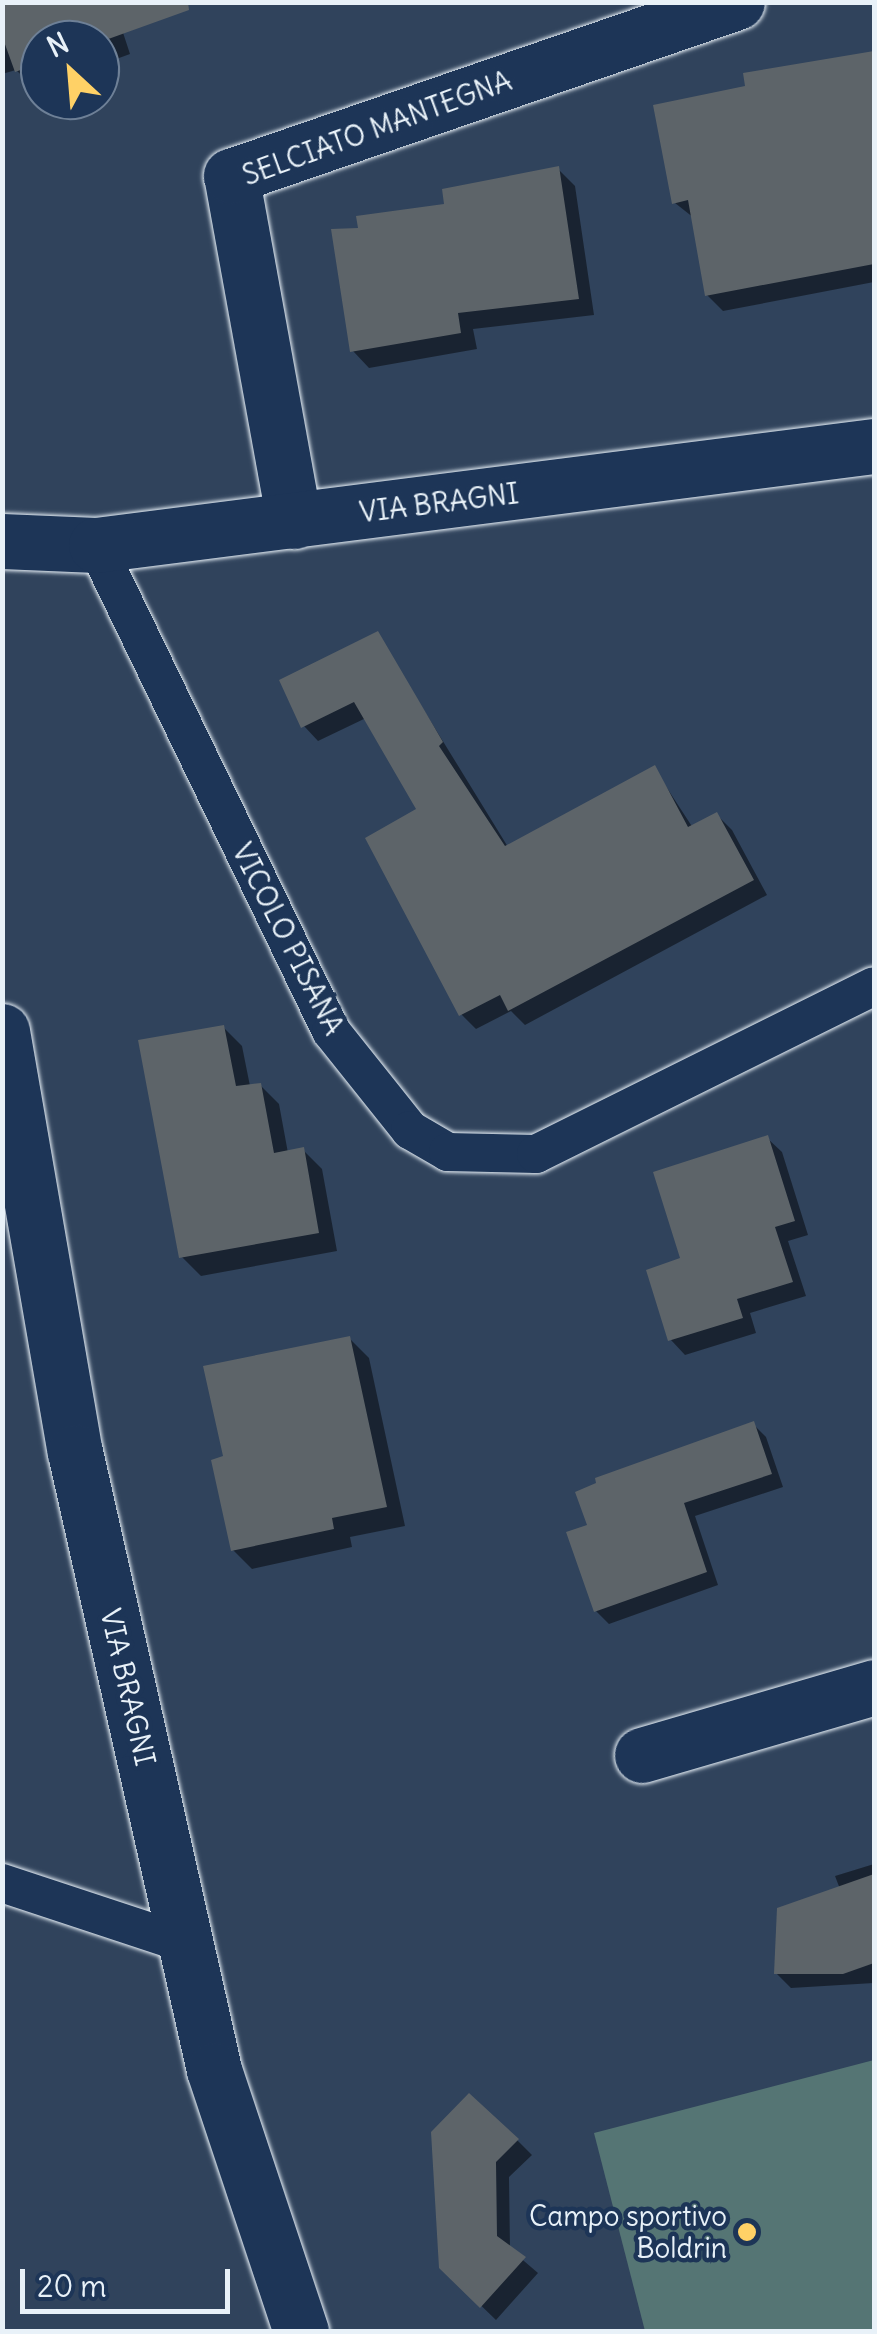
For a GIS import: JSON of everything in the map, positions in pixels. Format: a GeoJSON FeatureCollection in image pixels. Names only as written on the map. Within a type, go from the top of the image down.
{"type":"FeatureCollection","features":[{"type":"Feature","properties":{"kind":"street","name":"SELCIATO MANTEGNA"},"geometry":{"type":"LineString","coordinates":[[294,521],[231,176],[737,2]]}},
{"type":"Feature","properties":{"kind":"street","name":"VIA BRAGNI"},"geometry":{"type":"LineString","coordinates":[[2,541],[96,545],[874,446]]}},
{"type":"Feature","properties":{"kind":"street","name":"VIA BRAGNI"},"geometry":{"type":"LineString","coordinates":[[2,1031],[75,1452],[214,2070],[301,2332]]}},
{"type":"Feature","properties":{"kind":"street"},"geometry":{"type":"LineString","coordinates":[[642,1756],[874,1687]]}},
{"type":"Feature","properties":{"kind":"lane","name":"VICOLO PISANA"},"geometry":{"type":"LineString","coordinates":[[96,545],[331,1031],[410,1130],[448,1152],[536,1154],[874,986]]}},
{"type":"Feature","properties":{"kind":"lane"},"geometry":{"type":"LineString","coordinates":[[2,1883],[186,1944]]}},
{"type":"Feature","properties":{"kind":"green space","name":"Campo sportivo Boldrin"},"geometry":{"type":"Polygon","coordinates":[[[874,2060],[874,2331],[645,2331],[594,2133],[874,2060]]]}},
{"type":"Feature","properties":{"kind":"building"},"geometry":{"type":"Polygon","coordinates":[[[2,2],[188,2],[189,10],[120,35],[120,20],[20,20],[20,70],[15,72],[2,36],[2,2]]]}},
{"type":"Feature","properties":{"kind":"building"},"geometry":{"type":"Polygon","coordinates":[[[874,51],[874,264],[705,296],[688,200],[672,204],[653,105],[745,86],[743,73],[874,51]]]}},
{"type":"Feature","properties":{"kind":"building"},"geometry":{"type":"Polygon","coordinates":[[[559,166],[579,299],[458,313],[461,333],[350,352],[331,229],[358,228],[356,216],[444,204],[442,189],[559,166]]]}},
{"type":"Feature","properties":{"kind":"building"},"geometry":{"type":"Polygon","coordinates":[[[378,631],[443,742],[439,746],[505,846],[655,765],[688,827],[717,812],[754,880],[508,1011],[500,995],[459,1016],[365,838],[416,809],[354,702],[301,728],[279,680],[378,631]]]}},
{"type":"Feature","properties":{"kind":"building"},"geometry":{"type":"Polygon","coordinates":[[[224,1025],[236,1086],[261,1083],[274,1153],[304,1147],[319,1233],[179,1258],[138,1040],[224,1025]]]}},
{"type":"Feature","properties":{"kind":"building"},"geometry":{"type":"Polygon","coordinates":[[[768,1135],[795,1221],[775,1227],[793,1282],[737,1299],[743,1318],[668,1341],[646,1270],[680,1258],[653,1172],[768,1135]]]}},
{"type":"Feature","properties":{"kind":"building"},"geometry":{"type":"Polygon","coordinates":[[[350,1336],[387,1507],[332,1518],[334,1529],[231,1551],[211,1460],[223,1456],[203,1366],[350,1336]]]}},
{"type":"Feature","properties":{"kind":"building"},"geometry":{"type":"Polygon","coordinates":[[[754,1421],[772,1474],[684,1503],[707,1572],[594,1612],[566,1532],[587,1525],[575,1492],[596,1483],[595,1478],[754,1421]]]}},
{"type":"Feature","properties":{"kind":"building"},"geometry":{"type":"Polygon","coordinates":[[[874,1874],[874,1963],[843,1974],[774,1974],[777,1908],[874,1874]]]}},
{"type":"Feature","properties":{"kind":"building"},"geometry":{"type":"Polygon","coordinates":[[[469,2093],[519,2139],[496,2162],[497,2236],[526,2257],[480,2308],[439,2268],[431,2132],[469,2093]]]}},
{"type":"Feature","properties":{"kind":"place","name":"Campo sportivo Boldrin"},"geometry":{"type":"Point","coordinates":[747,2232]}}]}
